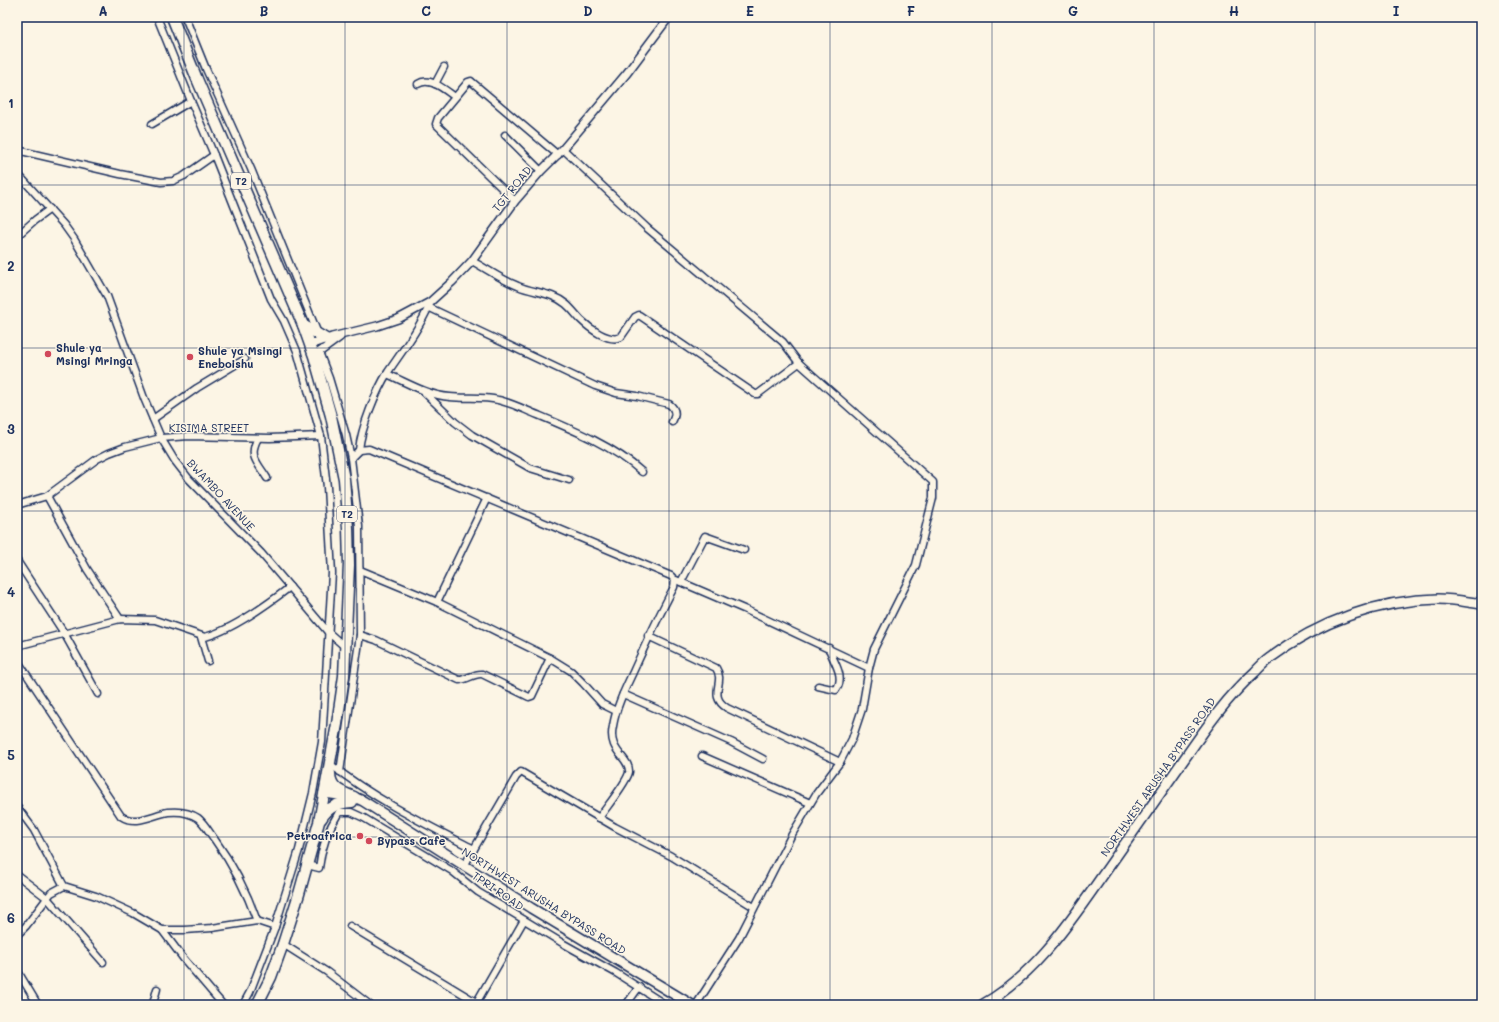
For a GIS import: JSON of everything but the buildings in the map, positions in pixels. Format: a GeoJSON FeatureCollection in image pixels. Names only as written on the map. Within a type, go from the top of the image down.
{"type":"FeatureCollection","features":[{"type":"Feature","properties":{"kind":"highway","name":"T2"},"geometry":{"type":"LineString","coordinates":[[172,17],[310,345],[316,354],[344,479],[349,565],[343,683],[330,766],[319,822],[299,894],[283,944],[270,977],[256,1005]]}},
{"type":"Feature","properties":{"kind":"highway"},"geometry":{"type":"LineString","coordinates":[[302,325],[323,337]]}},
{"type":"Feature","properties":{"kind":"highway"},"geometry":{"type":"LineString","coordinates":[[330,766],[330,777],[335,788],[353,800]]}},
{"type":"Feature","properties":{"kind":"highway"},"geometry":{"type":"LineString","coordinates":[[319,822],[332,806],[353,800]]}},
{"type":"Feature","properties":{"kind":"main road","name":"NORTHWEST ARUSHA BYPASS ROAD"},"geometry":{"type":"LineString","coordinates":[[982,1005],[998,996],[1033,966],[1064,931],[1212,718],[1242,683],[1269,658],[1301,638],[1334,621],[1378,606],[1440,599],[1482,604]]}},
{"type":"Feature","properties":{"kind":"main road","name":"NORTHWEST ARUSHA BYPASS ROAD"},"geometry":{"type":"LineString","coordinates":[[324,796],[353,800],[384,815],[464,866],[692,1005]]}},
{"type":"Feature","properties":{"kind":"street"},"geometry":{"type":"LineString","coordinates":[[157,17],[271,299],[284,321],[298,351],[321,436],[327,487],[332,573],[322,742],[314,793],[300,850],[275,927],[250,992],[243,1005]]}},
{"type":"Feature","properties":{"kind":"street"},"geometry":{"type":"LineString","coordinates":[[185,17],[206,69],[251,169],[323,337]]}},
{"type":"Feature","properties":{"kind":"street","name":"TGT ROAD"},"geometry":{"type":"LineString","coordinates":[[310,345],[323,337],[377,326],[398,319],[429,304],[472,261],[515,201],[560,152],[627,73],[670,17]]}},
{"type":"Feature","properties":{"kind":"street"},"geometry":{"type":"LineString","coordinates":[[435,84],[444,67]]}},
{"type":"Feature","properties":{"kind":"street"},"geometry":{"type":"LineString","coordinates":[[418,84],[426,81],[435,84],[455,97]]}},
{"type":"Feature","properties":{"kind":"street"},"geometry":{"type":"LineString","coordinates":[[515,201],[436,124],[438,118],[468,82],[471,81],[560,152],[647,228],[783,342],[799,362],[933,482],[933,498],[916,564],[874,649],[858,723],[840,762],[810,803],[784,848],[739,938],[696,1005]]}},
{"type":"Feature","properties":{"kind":"street"},"geometry":{"type":"LineString","coordinates":[[152,124],[191,102]]}},
{"type":"Feature","properties":{"kind":"street"},"geometry":{"type":"LineString","coordinates":[[505,135],[541,171]]}},
{"type":"Feature","properties":{"kind":"street"},"geometry":{"type":"LineString","coordinates":[[17,150],[161,182],[173,181],[184,176],[214,155]]}},
{"type":"Feature","properties":{"kind":"street","name":"BWAMBO AVENUE"},"geometry":{"type":"LineString","coordinates":[[17,173],[50,209],[74,239],[108,296],[144,398],[161,438],[174,461],[189,479],[261,553],[328,632],[345,647]]}},
{"type":"Feature","properties":{"kind":"street"},"geometry":{"type":"LineString","coordinates":[[17,236],[50,209]]}},
{"type":"Feature","properties":{"kind":"street"},"geometry":{"type":"LineString","coordinates":[[472,261],[518,286],[550,295],[558,299],[567,305],[587,326],[613,338],[621,337],[635,317],[640,315],[755,394],[758,394],[799,362]]}},
{"type":"Feature","properties":{"kind":"street"},"geometry":{"type":"LineString","coordinates":[[351,458],[359,450],[363,428],[387,374],[415,334],[429,304],[595,386],[669,404],[675,412],[672,422]]}},
{"type":"Feature","properties":{"kind":"street"},"geometry":{"type":"LineString","coordinates":[[340,772],[360,635],[359,526],[351,458],[329,378],[316,354],[343,334]]}},
{"type":"Feature","properties":{"kind":"street"},"geometry":{"type":"LineString","coordinates":[[153,419],[196,388],[245,359]]}},
{"type":"Feature","properties":{"kind":"street"},"geometry":{"type":"LineString","coordinates":[[387,374],[424,392],[450,398],[498,400],[517,406],[608,448],[633,464],[642,472]]}},
{"type":"Feature","properties":{"kind":"street"},"geometry":{"type":"LineString","coordinates":[[424,392],[455,422],[472,435],[530,468],[569,480]]}},
{"type":"Feature","properties":{"kind":"street","name":"KISIMA STREET"},"geometry":{"type":"LineString","coordinates":[[17,505],[47,496],[97,459],[126,447],[161,438],[196,436],[258,438],[321,436]]}},
{"type":"Feature","properties":{"kind":"street"},"geometry":{"type":"LineString","coordinates":[[258,438],[253,452],[267,478]]}},
{"type":"Feature","properties":{"kind":"street"},"geometry":{"type":"LineString","coordinates":[[359,450],[369,449],[593,542],[746,610],[869,668]]}},
{"type":"Feature","properties":{"kind":"street"},"geometry":{"type":"LineString","coordinates":[[47,496],[87,569],[120,619]]}},
{"type":"Feature","properties":{"kind":"street"},"geometry":{"type":"LineString","coordinates":[[437,602],[487,498]]}},
{"type":"Feature","properties":{"kind":"street"},"geometry":{"type":"LineString","coordinates":[[600,818],[625,781],[629,771],[628,767],[616,750],[611,738],[616,711],[648,636],[674,587],[705,536],[744,550]]}},
{"type":"Feature","properties":{"kind":"street"},"geometry":{"type":"LineString","coordinates":[[17,561],[64,633],[98,694]]}},
{"type":"Feature","properties":{"kind":"street"},"geometry":{"type":"LineString","coordinates":[[360,570],[437,602],[550,658],[584,683],[602,704],[616,711]]}},
{"type":"Feature","properties":{"kind":"street"},"geometry":{"type":"LineString","coordinates":[[17,646],[120,619],[155,620],[202,637],[211,636],[270,602],[290,587]]}},
{"type":"Feature","properties":{"kind":"street"},"geometry":{"type":"LineString","coordinates":[[360,635],[376,640],[459,680],[476,674],[482,674],[530,697],[550,658]]}},
{"type":"Feature","properties":{"kind":"street"},"geometry":{"type":"LineString","coordinates":[[648,636],[716,668],[719,672],[720,679],[717,692],[718,699],[727,708],[840,762]]}},
{"type":"Feature","properties":{"kind":"street"},"geometry":{"type":"LineString","coordinates":[[202,637],[208,661]]}},
{"type":"Feature","properties":{"kind":"street"},"geometry":{"type":"LineString","coordinates":[[818,686],[836,690],[838,686],[839,672],[828,648]]}},
{"type":"Feature","properties":{"kind":"street"},"geometry":{"type":"LineString","coordinates":[[17,660],[121,816],[132,820],[143,819],[169,812],[182,812],[197,818],[203,823],[241,880],[257,921]]}},
{"type":"Feature","properties":{"kind":"street"},"geometry":{"type":"LineString","coordinates":[[623,694],[731,742],[763,759]]}},
{"type":"Feature","properties":{"kind":"street"},"geometry":{"type":"LineString","coordinates":[[702,756],[810,803]]}},
{"type":"Feature","properties":{"kind":"street"},"geometry":{"type":"LineString","coordinates":[[330,766],[421,822],[474,849]]}},
{"type":"Feature","properties":{"kind":"street"},"geometry":{"type":"LineString","coordinates":[[464,866],[516,777],[521,772],[600,818],[671,856],[754,907]]}},
{"type":"Feature","properties":{"kind":"street"},"geometry":{"type":"LineString","coordinates":[[17,806],[34,830],[64,886]]}},
{"type":"Feature","properties":{"kind":"street","name":"TPRI ROAD"},"geometry":{"type":"LineString","coordinates":[[307,865],[319,868],[320,859],[333,820],[339,812],[351,812],[364,818],[452,871],[478,892],[616,972],[666,1005]]}},
{"type":"Feature","properties":{"kind":"street"},"geometry":{"type":"LineString","coordinates":[[17,875],[46,898],[103,962]]}},
{"type":"Feature","properties":{"kind":"street"},"geometry":{"type":"LineString","coordinates":[[17,935],[26,926],[46,898],[64,886],[96,896],[133,913],[162,930],[183,958],[224,1005]]}},
{"type":"Feature","properties":{"kind":"street"},"geometry":{"type":"LineString","coordinates":[[350,926],[478,1004],[524,920]]}},
{"type":"Feature","properties":{"kind":"street"},"geometry":{"type":"LineString","coordinates":[[162,930],[199,929],[257,921],[275,927]]}},
{"type":"Feature","properties":{"kind":"street"},"geometry":{"type":"LineString","coordinates":[[283,944],[328,972],[370,1005]]}},
{"type":"Feature","properties":{"kind":"street"},"geometry":{"type":"LineString","coordinates":[[17,970],[38,1005]]}},
{"type":"Feature","properties":{"kind":"street"},"geometry":{"type":"LineString","coordinates":[[626,1005],[638,987]]}},
{"type":"Feature","properties":{"kind":"street"},"geometry":{"type":"LineString","coordinates":[[155,1005],[154,1000],[156,989]]}},
{"type":"Feature","properties":{"kind":"street"},"geometry":{"type":"LineString","coordinates":[[998,996],[1004,1005]]}},
{"type":"Feature","properties":{"kind":"place","name":"Shule ya Msingi Mringa"},"geometry":{"type":"Point","coordinates":[48,354]}},
{"type":"Feature","properties":{"kind":"place","name":"Shule ya Msingi Eneboishu"},"geometry":{"type":"Point","coordinates":[190,357]}},
{"type":"Feature","properties":{"kind":"place","name":"Petroafrica"},"geometry":{"type":"Point","coordinates":[360,836]}},
{"type":"Feature","properties":{"kind":"place","name":"Bypass Cafe"},"geometry":{"type":"Point","coordinates":[369,841]}}]}
